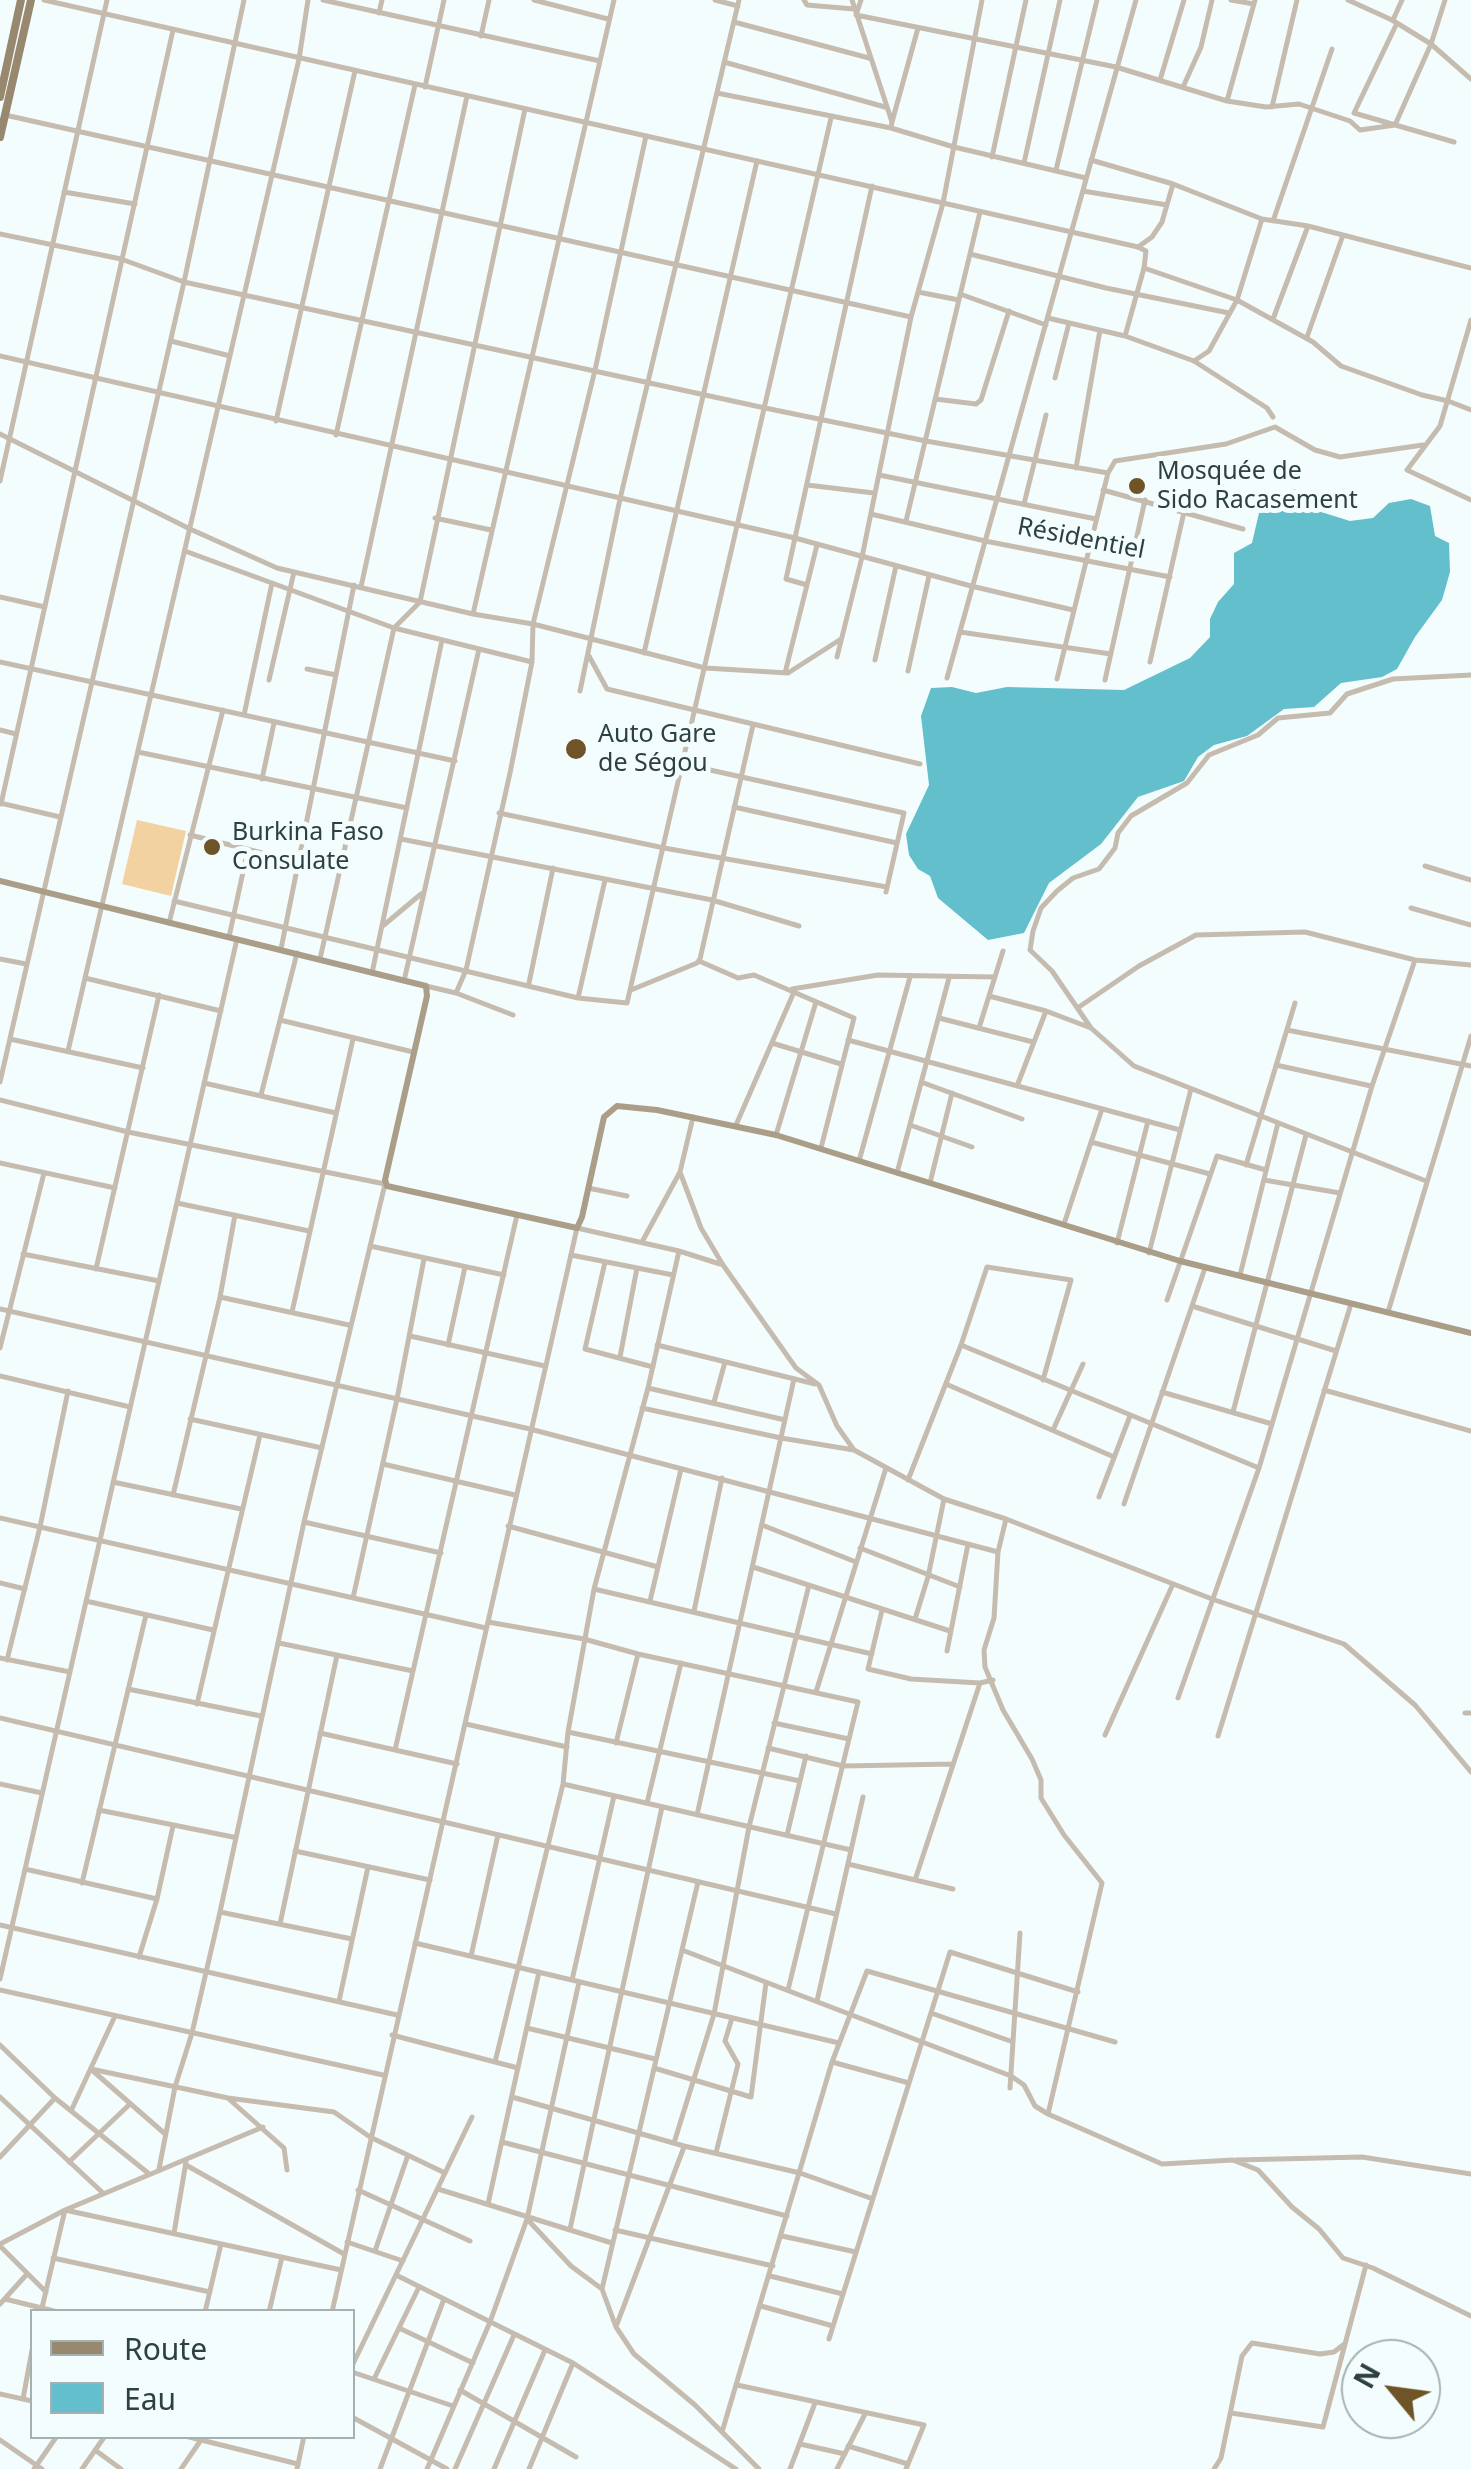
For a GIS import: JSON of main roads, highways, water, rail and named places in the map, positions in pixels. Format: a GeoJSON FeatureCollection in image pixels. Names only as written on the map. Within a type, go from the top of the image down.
{"type":"FeatureCollection","features":[{"type":"Feature","properties":{"kind":"main road"},"geometry":{"type":"LineString","coordinates":[[0,97],[22,0]]}},
{"type":"Feature","properties":{"kind":"main road"},"geometry":{"type":"LineString","coordinates":[[0,137],[31,0]]}},
{"type":"Feature","properties":{"kind":"main road"},"geometry":{"type":"LineString","coordinates":[[0,881],[426,986],[427,996],[385,1184],[577,1228],[604,1117],[617,1106],[776,1135],[1180,1262],[1471,1333]]}},
{"type":"Feature","properties":{"kind":"water"},"geometry":{"type":"Polygon","coordinates":[[[1299,489],[1311,496],[1318,511],[1350,521],[1373,518],[1389,503],[1411,499],[1430,506],[1435,536],[1449,543],[1450,572],[1442,600],[1397,669],[1382,677],[1341,683],[1314,707],[1284,709],[1247,736],[1214,745],[1198,757],[1184,781],[1138,797],[1101,844],[1049,883],[1024,933],[988,940],[938,898],[930,876],[918,869],[909,855],[906,834],[929,785],[921,716],[931,688],[952,687],[976,693],[1007,687],[1124,690],[1190,658],[1210,637],[1210,619],[1218,602],[1234,584],[1234,553],[1252,543],[1259,513],[1276,492],[1299,489]]]}},
{"type":"Feature","properties":{"kind":"place","name":"Mosquée de Sido Racasement"},"geometry":{"type":"Point","coordinates":[1137,486]}},
{"type":"Feature","properties":{"kind":"place","name":"Auto Gare de Ségou"},"geometry":{"type":"Point","coordinates":[576,749]}},
{"type":"Feature","properties":{"kind":"place","name":"Burkina Faso Consulate"},"geometry":{"type":"Point","coordinates":[212,847]}}]}
